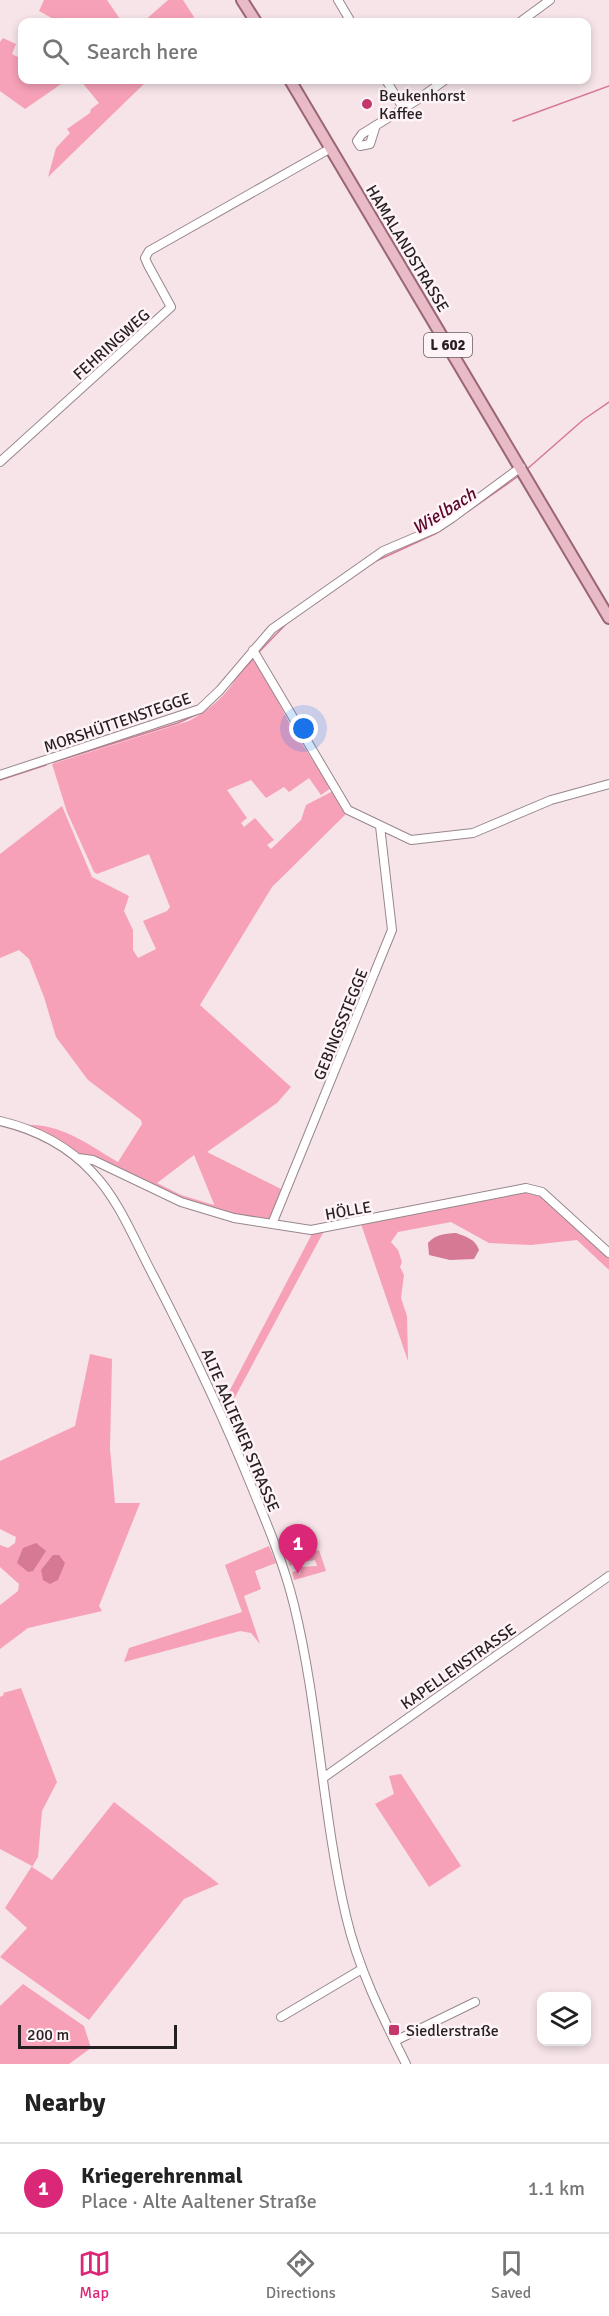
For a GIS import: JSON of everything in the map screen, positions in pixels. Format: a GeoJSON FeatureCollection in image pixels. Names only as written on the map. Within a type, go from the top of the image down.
{"type":"FeatureCollection","features":[{"type":"Feature","properties":{"kind":"main road"},"geometry":{"type":"LineString","coordinates":[[242,0],[253,18]]}},
{"type":"Feature","properties":{"kind":"main road","name":"HAMALANDSTRASSE"},"geometry":{"type":"LineString","coordinates":[[292,84],[609,618]]}},
{"type":"Feature","properties":{"kind":"street"},"geometry":{"type":"LineString","coordinates":[[338,0],[349,18]]}},
{"type":"Feature","properties":{"kind":"street"},"geometry":{"type":"LineString","coordinates":[[525,18],[550,0]]}},
{"type":"Feature","properties":{"kind":"street"},"geometry":{"type":"LineString","coordinates":[[388,84],[403,108]]}},
{"type":"Feature","properties":{"kind":"street"},"geometry":{"type":"LineString","coordinates":[[376,125],[439,84]]}},
{"type":"Feature","properties":{"kind":"street","name":"FEHRINGWEG"},"geometry":{"type":"LineString","coordinates":[[0,462],[171,307],[147,265],[145,258],[149,251],[331,148]]}},
{"type":"Feature","properties":{"kind":"street","name":"MORSHÜTTENSTEGGE"},"geometry":{"type":"LineString","coordinates":[[0,775],[191,713],[210,701],[272,629],[383,551],[437,528],[522,470]]}},
{"type":"Feature","properties":{"kind":"street"},"geometry":{"type":"LineString","coordinates":[[253,650],[348,810],[411,840],[473,833],[551,800],[609,784]]}},
{"type":"Feature","properties":{"kind":"street","name":"GEBINGSSTEGGE"},"geometry":{"type":"LineString","coordinates":[[272,1224],[392,930],[380,826]]}},
{"type":"Feature","properties":{"kind":"street","name":"ALTE AALTENER STRASSE"},"geometry":{"type":"LineString","coordinates":[[0,1121],[30,1130],[78,1158],[115,1202],[201,1367],[275,1542],[295,1608],[346,1918],[362,1969],[406,2064]]}},
{"type":"Feature","properties":{"kind":"street","name":"HÖLLE"},"geometry":{"type":"LineString","coordinates":[[78,1158],[93,1160],[181,1202],[234,1218],[311,1230],[526,1188],[535,1189],[542,1192],[609,1253]]}},
{"type":"Feature","properties":{"kind":"street","name":"KAPELLENSTRASSE"},"geometry":{"type":"LineString","coordinates":[[323,1778],[609,1576]]}},
{"type":"Feature","properties":{"kind":"street"},"geometry":{"type":"LineString","coordinates":[[281,2017],[362,1969]]}},
{"type":"Feature","properties":{"kind":"street"},"geometry":{"type":"LineString","coordinates":[[395,2041],[475,2002]]}},
{"type":"Feature","properties":{"kind":"shaded area"},"geometry":{"type":"Polygon","coordinates":[[[44,0],[107,0],[119,18],[52,18],[39,11],[44,0]]]}},
{"type":"Feature","properties":{"kind":"shaded area"},"geometry":{"type":"Polygon","coordinates":[[[168,0],[183,0],[194,17],[193,18],[148,18],[168,0]]]}},
{"type":"Feature","properties":{"kind":"shaded area"},"geometry":{"type":"Polygon","coordinates":[[[3,38],[16,44],[12,54],[18,57],[18,84],[61,84],[25,109],[0,91],[0,42],[3,38]]]}},
{"type":"Feature","properties":{"kind":"shaded area"},"geometry":{"type":"Polygon","coordinates":[[[83,84],[144,84],[48,177],[56,148],[70,133],[67,129],[90,113],[91,109],[99,103],[83,84]]]}},
{"type":"Feature","properties":{"kind":"shaded area"},"geometry":{"type":"Polygon","coordinates":[[[253,659],[260,667],[294,732],[331,788],[321,795],[309,778],[289,792],[284,787],[266,798],[251,780],[227,790],[247,818],[241,823],[244,827],[255,818],[274,840],[267,845],[271,849],[301,820],[306,805],[333,791],[347,813],[272,887],[200,1005],[291,1087],[277,1103],[207,1152],[283,1190],[269,1219],[217,1210],[170,1196],[81,1156],[30,1125],[65,1132],[118,1162],[142,1124],[141,1120],[88,1080],[56,1037],[29,959],[19,950],[0,958],[0,854],[62,806],[92,877],[129,896],[124,911],[133,930],[133,950],[138,958],[156,949],[143,921],[167,911],[170,907],[149,854],[97,874],[94,872],[67,812],[52,764],[189,721],[218,700],[253,659]],[[194,1155],[157,1183],[181,1195],[214,1205],[194,1155]]]}},
{"type":"Feature","properties":{"kind":"shaded area"},"geometry":{"type":"Polygon","coordinates":[[[526,1191],[542,1194],[609,1257],[609,1270],[577,1240],[531,1245],[489,1243],[451,1222],[398,1232],[391,1242],[398,1250],[402,1262],[400,1267],[404,1275],[401,1298],[407,1316],[408,1361],[361,1224],[526,1191]]]}},
{"type":"Feature","properties":{"kind":"shaded area"},"geometry":{"type":"Polygon","coordinates":[[[324,1231],[227,1412],[223,1413],[221,1407],[312,1234],[324,1231]]]}},
{"type":"Feature","properties":{"kind":"shaded area"},"geometry":{"type":"Polygon","coordinates":[[[456,1233],[475,1243],[479,1250],[474,1259],[450,1260],[429,1255],[428,1243],[431,1240],[440,1235],[456,1233]]]}},
{"type":"Feature","properties":{"kind":"shaded area"},"geometry":{"type":"Polygon","coordinates":[[[90,1354],[112,1359],[110,1449],[115,1503],[140,1503],[99,1606],[102,1611],[28,1628],[0,1649],[0,1605],[18,1591],[19,1584],[0,1567],[0,1545],[8,1548],[15,1543],[16,1537],[0,1529],[0,1461],[75,1426],[90,1354]]]}},
{"type":"Feature","properties":{"kind":"shaded area"},"geometry":{"type":"Polygon","coordinates":[[[36,1543],[46,1551],[33,1571],[28,1572],[17,1563],[23,1548],[36,1543]]]}},
{"type":"Feature","properties":{"kind":"shaded area"},"geometry":{"type":"Polygon","coordinates":[[[269,1546],[276,1563],[255,1571],[261,1589],[244,1596],[260,1644],[251,1633],[240,1631],[124,1662],[129,1648],[242,1612],[225,1565],[269,1546]]]}},
{"type":"Feature","properties":{"kind":"shaded area"},"geometry":{"type":"Polygon","coordinates":[[[319,1550],[326,1571],[294,1580],[292,1572],[296,1571],[299,1575],[302,1567],[317,1566],[315,1560],[302,1562],[301,1565],[295,1559],[291,1560],[292,1565],[290,1566],[288,1560],[319,1550]]]}},
{"type":"Feature","properties":{"kind":"shaded area"},"geometry":{"type":"Polygon","coordinates":[[[53,1555],[59,1555],[65,1563],[58,1580],[50,1584],[43,1580],[41,1570],[53,1555]]]}},
{"type":"Feature","properties":{"kind":"shaded area"},"geometry":{"type":"Polygon","coordinates":[[[21,1688],[57,1782],[42,1811],[38,1857],[32,1867],[52,1880],[114,1802],[219,1884],[184,1899],[89,2020],[0,1957],[27,1928],[5,1908],[32,1866],[0,1849],[0,1697],[4,1695],[3,1693],[21,1688]]]}},
{"type":"Feature","properties":{"kind":"shaded area"},"geometry":{"type":"Polygon","coordinates":[[[401,1774],[461,1866],[429,1887],[375,1804],[394,1794],[389,1776],[401,1774]]]}},
{"type":"Feature","properties":{"kind":"shaded area"},"geometry":{"type":"Polygon","coordinates":[[[23,1984],[84,2026],[91,2048],[69,2064],[0,2064],[0,2006],[23,1984]]]}},
{"type":"Feature","properties":{"kind":"waterway"},"geometry":{"type":"LineString","coordinates":[[513,121],[609,86]]}},
{"type":"Feature","properties":{"kind":"waterway","name":"Wielbach"},"geometry":{"type":"LineString","coordinates":[[526,470],[583,420],[609,402]]}},
{"type":"Feature","properties":{"kind":"waterway","name":"Wielbach"},"geometry":{"type":"LineString","coordinates":[[258,653],[287,623],[376,561],[437,533],[520,475]]}},
{"type":"Feature","properties":{"kind":"waterway","name":"Wielbach"},"geometry":{"type":"LineString","coordinates":[[204,710],[253,659]]}},
{"type":"Feature","properties":{"kind":"waterway","name":"Wielbach"},"geometry":{"type":"LineString","coordinates":[[54,762],[178,723],[200,713]]}},
{"type":"Feature","properties":{"kind":"waterway","name":"Wielbach"},"geometry":{"type":"LineString","coordinates":[[0,780],[46,765]]}},
{"type":"Feature","properties":{"kind":"place","name":"Beukenhorst Kaffee"},"geometry":{"type":"Point","coordinates":[367,104]}},
{"type":"Feature","properties":{"kind":"place","name":"Kriegerehrenmal"},"geometry":{"type":"Point","coordinates":[298,1574]}},
{"type":"Feature","properties":{"kind":"place","name":"Siedlerstraße"},"geometry":{"type":"Point","coordinates":[394,2030]}}]}
